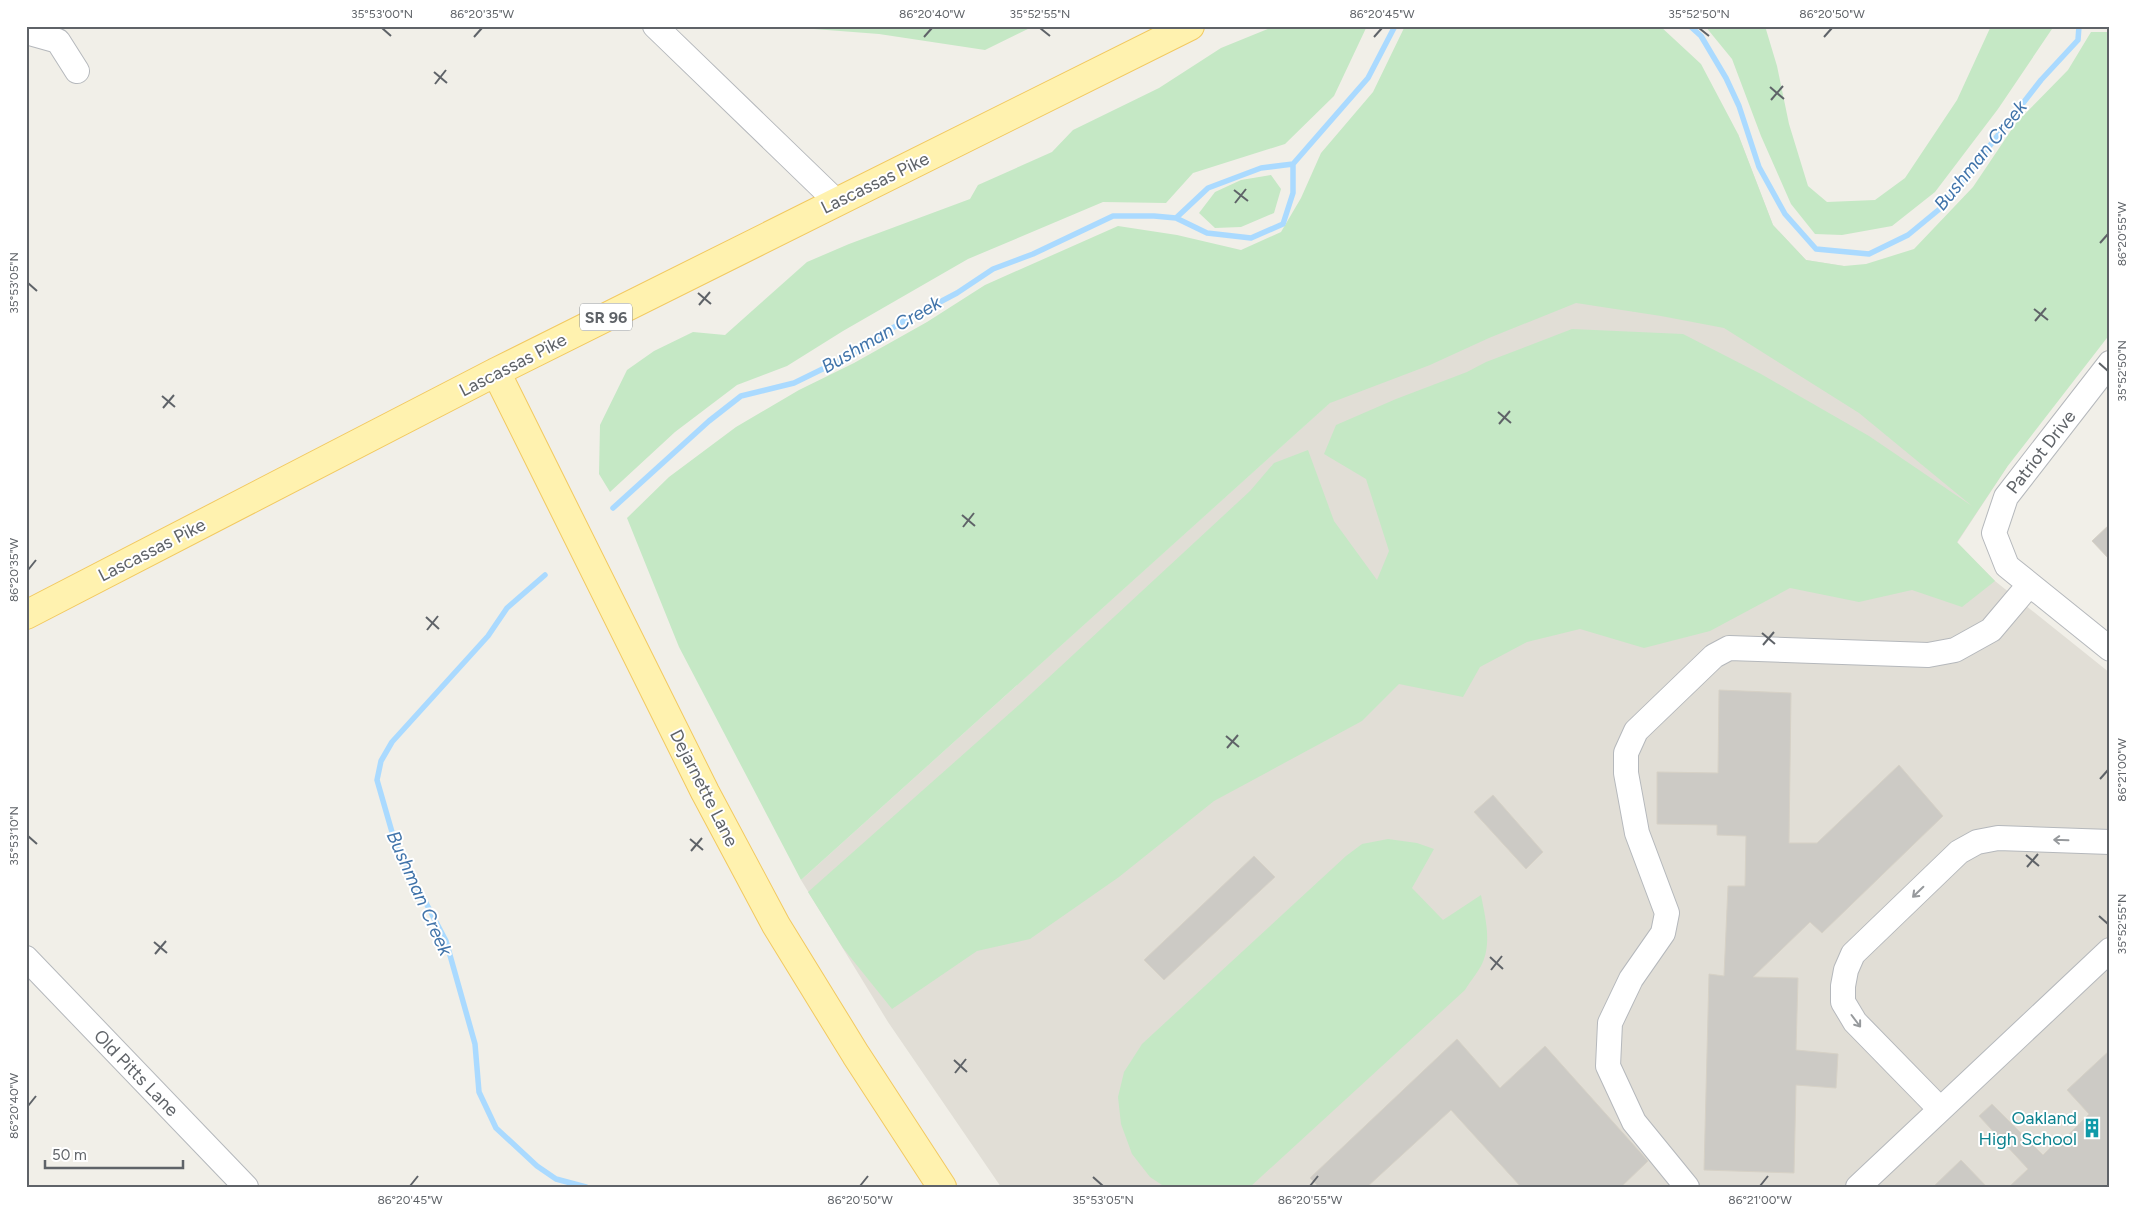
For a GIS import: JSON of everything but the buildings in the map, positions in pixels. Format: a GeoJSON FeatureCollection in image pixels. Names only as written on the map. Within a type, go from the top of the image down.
{"type":"FeatureCollection","features":[{"type":"Feature","properties":{"kind":"main road","name":"Lascassas Pike"},"geometry":{"type":"LineString","coordinates":[[26,615],[496,372],[1190,26]]}},
{"type":"Feature","properties":{"kind":"main road","name":"Dejarnette Lane"},"geometry":{"type":"LineString","coordinates":[[496,372],[700,783],[776,924],[856,1055],[942,1187]]}},
{"type":"Feature","properties":{"kind":"street"},"geometry":{"type":"LineString","coordinates":[[655,26],[837,202]]}},
{"type":"Feature","properties":{"kind":"street"},"geometry":{"type":"LineString","coordinates":[[26,32],[58,41],[77,71]]}},
{"type":"Feature","properties":{"kind":"street","name":"Patriot Drive"},"geometry":{"type":"LineString","coordinates":[[2110,363],[2006,497],[1994,533],[2007,566],[2110,649]]}},
{"type":"Feature","properties":{"kind":"street"},"geometry":{"type":"LineString","coordinates":[[1687,1187],[1634,1122],[1608,1066],[1610,1023],[1631,979],[1662,933],[1667,913],[1637,833],[1626,773],[1626,753],[1636,731],[1714,656],[1729,648],[1928,655],[1955,650],[1991,630],[2029,585]]}},
{"type":"Feature","properties":{"kind":"street"},"geometry":{"type":"LineString","coordinates":[[1940,1109],[1855,1022],[1843,1002],[1846,970],[1853,954],[1959,852],[1977,842],[1998,838],[2110,842]]}},
{"type":"Feature","properties":{"kind":"street"},"geometry":{"type":"LineString","coordinates":[[1858,1187],[2110,950]]}},
{"type":"Feature","properties":{"kind":"street","name":"Old Pitts Lane"},"geometry":{"type":"LineString","coordinates":[[26,958],[246,1187]]}},
{"type":"Feature","properties":{"kind":"shaded area"},"geometry":{"type":"Polygon","coordinates":[[[1738,134],[1773,225],[1806,260],[1844,266],[2007,467],[1957,543],[1995,581],[2110,673],[2110,1187],[1001,1187],[888,1022],[801,880],[1355,380],[1738,134]]]}},
{"type":"Feature","properties":{"kind":"green space"},"geometry":{"type":"Polygon","coordinates":[[[775,26],[1034,26],[985,50],[879,34],[775,26]]]}},
{"type":"Feature","properties":{"kind":"green space"},"geometry":{"type":"Polygon","coordinates":[[[1275,26],[1367,26],[1334,96],[1285,144],[1193,173],[1166,203],[1103,202],[968,259],[843,331],[787,366],[737,385],[675,432],[610,492],[599,474],[600,425],[627,370],[654,351],[693,332],[725,335],[807,262],[849,244],[970,199],[978,185],[1052,152],[1073,130],[1159,88],[1221,48],[1275,26]]]}},
{"type":"Feature","properties":{"kind":"green space"},"geometry":{"type":"Polygon","coordinates":[[[1405,26],[1660,26],[1701,64],[1738,134],[1773,225],[1806,260],[1844,266],[1866,264],[1914,249],[1973,187],[2016,123],[2068,70],[2091,32],[2110,32],[2110,334],[2007,467],[1957,542],[1995,581],[1962,607],[1912,590],[1859,602],[1790,588],[1710,631],[1644,648],[1580,629],[1527,642],[1480,667],[1463,697],[1399,684],[1362,721],[1214,801],[1119,877],[1030,939],[977,951],[892,1009],[843,948],[808,892],[1020,704],[1250,491],[1274,463],[1308,450],[1334,521],[1377,580],[1389,551],[1366,479],[1324,454],[1336,425],[1396,399],[1467,372],[1486,362],[1572,329],[1683,334],[1761,374],[1869,436],[1972,506],[1859,413],[1724,328],[1576,303],[1489,338],[1430,365],[1330,403],[801,880],[679,647],[627,518],[669,477],[736,427],[799,390],[854,363],[927,322],[985,285],[1118,226],[1177,235],[1241,250],[1281,232],[1301,198],[1321,153],[1373,92],[1405,26]]]}},
{"type":"Feature","properties":{"kind":"green space"},"geometry":{"type":"Polygon","coordinates":[[[1705,26],[1765,26],[1777,66],[1789,124],[1808,186],[1827,202],[1875,200],[1905,178],[1957,100],[1991,26],[2054,26],[1998,109],[1935,192],[1892,226],[1842,235],[1815,234],[1791,204],[1761,136],[1732,59],[1705,26]]]}},
{"type":"Feature","properties":{"kind":"green space"},"geometry":{"type":"Polygon","coordinates":[[[1271,175],[1281,189],[1274,213],[1241,227],[1215,228],[1199,213],[1215,192],[1241,180],[1271,175]]]}},
{"type":"Feature","properties":{"kind":"green space"},"geometry":{"type":"Polygon","coordinates":[[[1388,839],[1417,843],[1434,849],[1412,888],[1443,920],[1481,895],[1487,927],[1486,951],[1481,967],[1465,990],[1250,1187],[1165,1187],[1150,1177],[1132,1154],[1121,1124],[1118,1097],[1124,1072],[1142,1044],[1346,856],[1362,844],[1388,839]]]}},
{"type":"Feature","properties":{"kind":"waterway","name":"Bushman Creek"},"geometry":{"type":"LineString","coordinates":[[613,508],[709,421],[741,396],[794,383],[843,359],[902,322],[957,293],[993,269],[1033,254],[1113,216],[1176,218],[1208,188],[1261,168],[1293,164],[1368,78],[1395,26]]}},
{"type":"Feature","properties":{"kind":"waterway","name":"Bushman Creek"},"geometry":{"type":"LineString","coordinates":[[1690,26],[1701,36],[1726,78],[1739,106],[1759,167],[1785,214],[1816,249],[1869,254],[1908,235],[1942,207],[2041,80],[2078,40],[2079,26]]}},
{"type":"Feature","properties":{"kind":"waterway","name":"Bushman Creek"},"geometry":{"type":"LineString","coordinates":[[1176,218],[1207,233],[1251,238],[1283,224],[1293,193],[1293,164]]}},
{"type":"Feature","properties":{"kind":"waterway","name":"Bushman Creek"},"geometry":{"type":"LineString","coordinates":[[545,575],[507,608],[488,636],[392,742],[381,761],[377,780],[396,846],[446,941],[475,1044],[479,1092],[496,1128],[537,1166],[556,1179],[586,1187]]}},
{"type":"Feature","properties":{"kind":"place","name":"Oakland High School"},"geometry":{"type":"Point","coordinates":[2092,1128]}}]}
